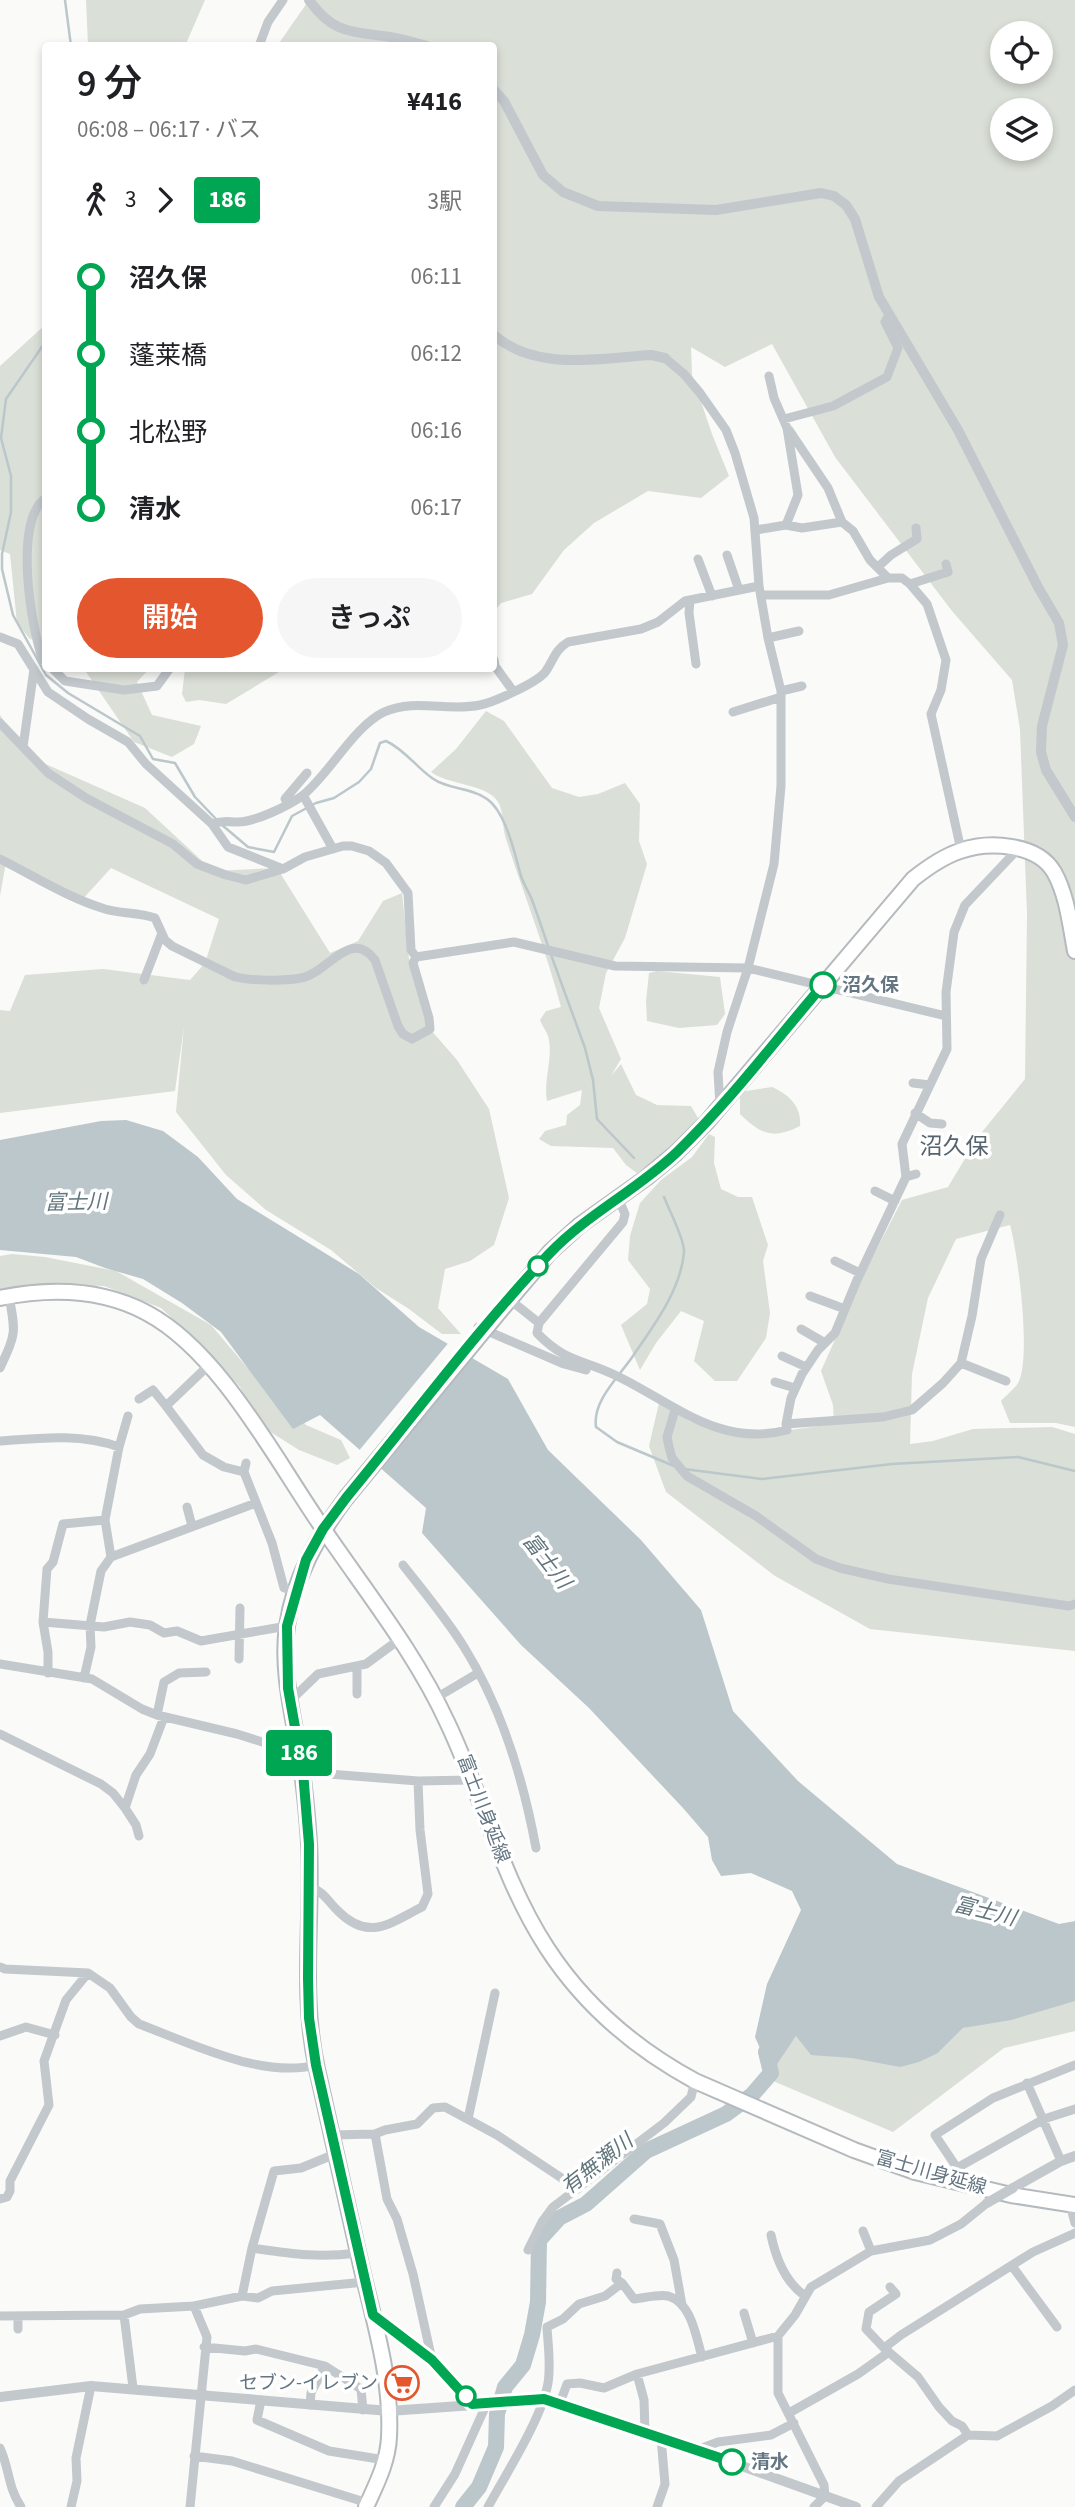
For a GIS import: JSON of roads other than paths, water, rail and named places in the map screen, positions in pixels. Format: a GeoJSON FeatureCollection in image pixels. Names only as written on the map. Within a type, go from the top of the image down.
{"type":"FeatureCollection","features":[{"type":"Feature","properties":{"kind":"main road"},"geometry":{"type":"LineString","coordinates":[[367,2505],[385,2460],[389,2440],[389,2412],[382,2357],[316,2065],[308,1988],[309,1844],[303,1772],[290,1701],[286,1657],[287,1626],[306,1560],[323,1529],[346,1498],[504,1305],[551,1252],[580,1225],[676,1153],[720,1106],[913,879],[936,861],[961,850],[988,845],[1019,848],[1034,853],[1052,869],[1063,890],[1075,951]]}},
{"type":"Feature","properties":{"kind":"main road","name":"富士川身延線"},"geometry":{"type":"LineString","coordinates":[[4,1297],[38,1292],[97,1295],[145,1312],[169,1326],[199,1352],[229,1389],[401,1639],[436,1698],[460,1749],[509,1878],[533,1925],[548,1950],[602,2015],[670,2068],[696,2082],[854,2150],[915,2172],[1011,2195],[1072,2205]]}},
{"type":"Feature","properties":{"kind":"street"},"geometry":{"type":"LineString","coordinates":[[260,42],[268,22],[283,0]]}},
{"type":"Feature","properties":{"kind":"street"},"geometry":{"type":"LineString","coordinates":[[309,0],[339,28],[359,35],[410,42]]}},
{"type":"Feature","properties":{"kind":"street"},"geometry":{"type":"LineString","coordinates":[[497,93],[504,101],[543,175],[563,192],[598,205],[716,209],[821,193],[834,196],[846,205],[855,219],[879,297],[958,430],[1059,623],[1063,645],[1042,726],[1041,752],[1046,770],[1075,817]]}},
{"type":"Feature","properties":{"kind":"street"},"geometry":{"type":"LineString","coordinates":[[786,423],[840,403],[887,377],[898,348],[885,322],[889,315]]}},
{"type":"Feature","properties":{"kind":"street"},"geometry":{"type":"LineString","coordinates":[[497,338],[531,356],[562,360],[651,355],[665,358],[692,383],[726,430],[754,518],[760,590],[781,694],[781,786],[774,864],[718,1072],[720,1106]]}},
{"type":"Feature","properties":{"kind":"street"},"geometry":{"type":"LineString","coordinates":[[769,376],[774,398],[786,423],[828,488],[842,522],[853,531],[870,560],[879,566],[888,578]]}},
{"type":"Feature","properties":{"kind":"street"},"geometry":{"type":"LineString","coordinates":[[786,423],[798,495],[786,525]]}},
{"type":"Feature","properties":{"kind":"street"},"geometry":{"type":"LineString","coordinates":[[42,499],[35,511],[29,538],[27,573],[33,623],[42,653]]}},
{"type":"Feature","properties":{"kind":"street"},"geometry":{"type":"LineString","coordinates":[[756,530],[786,525],[802,528],[842,522]]}},
{"type":"Feature","properties":{"kind":"street"},"geometry":{"type":"LineString","coordinates":[[879,566],[917,539],[916,528]]}},
{"type":"Feature","properties":{"kind":"street"},"geometry":{"type":"LineString","coordinates":[[727,555],[738,590]]}},
{"type":"Feature","properties":{"kind":"street"},"geometry":{"type":"LineString","coordinates":[[698,559],[712,597]]}},
{"type":"Feature","properties":{"kind":"street"},"geometry":{"type":"LineString","coordinates":[[910,584],[948,572],[946,564]]}},
{"type":"Feature","properties":{"kind":"street"},"geometry":{"type":"LineString","coordinates":[[283,801],[305,798],[357,736],[382,713],[407,705],[479,705],[540,677],[558,648],[568,642],[641,629],[658,622],[685,601],[738,590],[829,595],[888,578],[902,578],[927,604],[946,660],[941,690],[931,714],[961,850]]}},
{"type":"Feature","properties":{"kind":"street"},"geometry":{"type":"LineString","coordinates":[[690,600],[689,614],[696,664]]}},
{"type":"Feature","properties":{"kind":"street"},"geometry":{"type":"LineString","coordinates":[[768,638],[799,631]]}},
{"type":"Feature","properties":{"kind":"street"},"geometry":{"type":"LineString","coordinates":[[0,637],[18,645],[48,692],[128,742],[146,764],[217,822],[229,848],[283,869]]}},
{"type":"Feature","properties":{"kind":"street"},"geometry":{"type":"LineString","coordinates":[[23,747],[34,668],[42,662]]}},
{"type":"Feature","properties":{"kind":"street"},"geometry":{"type":"LineString","coordinates":[[497,669],[513,691]]}},
{"type":"Feature","properties":{"kind":"street"},"geometry":{"type":"LineString","coordinates":[[56,672],[65,681],[124,690],[158,686],[167,672]]}},
{"type":"Feature","properties":{"kind":"street"},"geometry":{"type":"LineString","coordinates":[[733,712],[802,686]]}},
{"type":"Feature","properties":{"kind":"street"},"geometry":{"type":"LineString","coordinates":[[0,723],[48,773],[86,798],[173,844],[197,864],[246,880],[283,869],[305,857],[332,849],[352,846],[369,851],[386,863],[408,893],[411,950],[416,957]]}},
{"type":"Feature","properties":{"kind":"street"},"geometry":{"type":"LineString","coordinates":[[217,822],[252,820],[283,801],[307,773]]}},
{"type":"Feature","properties":{"kind":"street"},"geometry":{"type":"LineString","coordinates":[[305,798],[332,849]]}},
{"type":"Feature","properties":{"kind":"street"},"geometry":{"type":"LineString","coordinates":[[618,1198],[625,1214],[623,1222],[539,1323],[537,1333],[551,1347],[568,1358],[625,1379],[675,1410],[709,1424],[753,1436],[787,1430],[786,1424],[795,1388],[806,1367],[835,1333],[860,1273],[906,1177],[902,1144],[947,1049],[948,980],[954,932],[971,899],[1019,848]]}},
{"type":"Feature","properties":{"kind":"street"},"geometry":{"type":"LineString","coordinates":[[0,859],[77,899],[108,910],[155,918],[165,940],[172,946],[235,977],[287,980],[305,978],[320,971],[341,952],[353,948],[370,953],[375,960],[398,1026],[403,1034],[412,1039],[430,1029],[413,963],[416,957]]}},
{"type":"Feature","properties":{"kind":"street"},"geometry":{"type":"LineString","coordinates":[[144,979],[162,933]]}},
{"type":"Feature","properties":{"kind":"street"},"geometry":{"type":"LineString","coordinates":[[416,957],[514,942],[615,966],[748,968],[946,1016]]}},
{"type":"Feature","properties":{"kind":"street"},"geometry":{"type":"LineString","coordinates":[[913,1083],[930,1085]]}},
{"type":"Feature","properties":{"kind":"street"},"geometry":{"type":"LineString","coordinates":[[915,1113],[930,1123],[942,1124]]}},
{"type":"Feature","properties":{"kind":"street"},"geometry":{"type":"LineString","coordinates":[[906,1177],[916,1174]]}},
{"type":"Feature","properties":{"kind":"street"},"geometry":{"type":"LineString","coordinates":[[875,1191],[895,1201]]}},
{"type":"Feature","properties":{"kind":"street"},"geometry":{"type":"LineString","coordinates":[[786,1424],[883,1417],[912,1410],[943,1384],[961,1363],[981,1259],[1000,1215]]}},
{"type":"Feature","properties":{"kind":"street"},"geometry":{"type":"LineString","coordinates":[[835,1261],[860,1273]]}},
{"type":"Feature","properties":{"kind":"street"},"geometry":{"type":"LineString","coordinates":[[810,1296],[845,1309]]}},
{"type":"Feature","properties":{"kind":"street"},"geometry":{"type":"LineString","coordinates":[[0,1368],[13,1342],[15,1329],[4,1297]]}},
{"type":"Feature","properties":{"kind":"street"},"geometry":{"type":"LineString","coordinates":[[504,1305],[539,1323]]}},
{"type":"Feature","properties":{"kind":"street"},"geometry":{"type":"LineString","coordinates":[[478,1327],[564,1364],[591,1371],[596,1368]]}},
{"type":"Feature","properties":{"kind":"street"},"geometry":{"type":"LineString","coordinates":[[801,1329],[825,1343]]}},
{"type":"Feature","properties":{"kind":"street"},"geometry":{"type":"LineString","coordinates":[[782,1356],[806,1367]]}},
{"type":"Feature","properties":{"kind":"street"},"geometry":{"type":"LineString","coordinates":[[961,1363],[1006,1381]]}},
{"type":"Feature","properties":{"kind":"street"},"geometry":{"type":"LineString","coordinates":[[166,1406],[209,1365]]}},
{"type":"Feature","properties":{"kind":"street"},"geometry":{"type":"LineString","coordinates":[[775,1382],[795,1388]]}},
{"type":"Feature","properties":{"kind":"street"},"geometry":{"type":"LineString","coordinates":[[139,1399],[153,1390],[203,1455],[224,1466],[245,1468],[272,1543],[284,1588],[296,1591]]}},
{"type":"Feature","properties":{"kind":"street"},"geometry":{"type":"LineString","coordinates":[[675,1410],[667,1437],[672,1458],[687,1476],[756,1516],[816,1559],[840,1568],[901,1581],[1069,1606],[1075,1604]]}},
{"type":"Feature","properties":{"kind":"street"},"geometry":{"type":"LineString","coordinates":[[84,1678],[91,1647],[90,1626],[102,1571],[110,1556],[105,1520],[128,1416]]}},
{"type":"Feature","properties":{"kind":"street"},"geometry":{"type":"LineString","coordinates":[[0,1441],[47,1438],[101,1440],[119,1447]]}},
{"type":"Feature","properties":{"kind":"street"},"geometry":{"type":"LineString","coordinates":[[110,1556],[256,1503]]}},
{"type":"Feature","properties":{"kind":"street"},"geometry":{"type":"LineString","coordinates":[[187,1507],[192,1527]]}},
{"type":"Feature","properties":{"kind":"street"},"geometry":{"type":"LineString","coordinates":[[48,1673],[43,1622],[47,1569],[53,1562],[63,1524],[105,1520]]}},
{"type":"Feature","properties":{"kind":"street"},"geometry":{"type":"LineString","coordinates":[[403,1566],[450,1625],[478,1673],[512,1753],[536,1848]]}},
{"type":"Feature","properties":{"kind":"street"},"geometry":{"type":"LineString","coordinates":[[239,1659],[240,1608]]}},
{"type":"Feature","properties":{"kind":"street"},"geometry":{"type":"LineString","coordinates":[[43,1622],[104,1627],[130,1622],[150,1625],[164,1633],[177,1631],[201,1641],[287,1626]]}},
{"type":"Feature","properties":{"kind":"street"},"geometry":{"type":"LineString","coordinates":[[290,1701],[318,1674],[366,1664],[401,1639]]}},
{"type":"Feature","properties":{"kind":"street"},"geometry":{"type":"LineString","coordinates":[[0,1666],[92,1679],[142,1709],[160,1716],[237,1734],[300,1754]]}},
{"type":"Feature","properties":{"kind":"street"},"geometry":{"type":"LineString","coordinates":[[357,1667],[357,1694]]}},
{"type":"Feature","properties":{"kind":"street"},"geometry":{"type":"LineString","coordinates":[[125,1808],[136,1775],[150,1754],[160,1716],[164,1682],[179,1673],[206,1672]]}},
{"type":"Feature","properties":{"kind":"street"},"geometry":{"type":"LineString","coordinates":[[436,1698],[478,1673]]}},
{"type":"Feature","properties":{"kind":"street"},"geometry":{"type":"LineString","coordinates":[[0,1734],[101,1784],[113,1793],[125,1808],[136,1825],[139,1836]]}},
{"type":"Feature","properties":{"kind":"street"},"geometry":{"type":"LineString","coordinates":[[303,1772],[418,1781],[471,1780]]}},
{"type":"Feature","properties":{"kind":"street"},"geometry":{"type":"LineString","coordinates":[[310,1887],[322,1891],[338,1911],[355,1924],[373,1929],[422,1907],[428,1894],[420,1830],[418,1781]]}},
{"type":"Feature","properties":{"kind":"street"},"geometry":{"type":"LineString","coordinates":[[0,1967],[88,1973],[110,1988],[139,2024],[259,2066],[301,2069],[316,2065]]}},
{"type":"Feature","properties":{"kind":"street"},"geometry":{"type":"LineString","coordinates":[[0,2199],[7,2197],[10,2181],[49,2105],[44,2061],[66,2000],[88,1973]]}},
{"type":"Feature","properties":{"kind":"street"},"geometry":{"type":"LineString","coordinates":[[468,2119],[495,1993]]}},
{"type":"Feature","properties":{"kind":"street"},"geometry":{"type":"LineString","coordinates":[[0,2036],[26,2027],[55,2035]]}},
{"type":"Feature","properties":{"kind":"street"},"geometry":{"type":"LineString","coordinates":[[1075,2065],[993,2098],[935,2135],[957,2168],[1044,2119],[1075,2109]]}},
{"type":"Feature","properties":{"kind":"street"},"geometry":{"type":"LineString","coordinates":[[528,2250],[553,2207],[664,2123],[691,2096],[696,2082]]}},
{"type":"Feature","properties":{"kind":"street"},"geometry":{"type":"LineString","coordinates":[[1027,2083],[1061,2161]]}},
{"type":"Feature","properties":{"kind":"street"},"geometry":{"type":"LineString","coordinates":[[332,2135],[375,2134],[417,2123],[438,2106],[445,2107],[497,2135],[578,2189]]}},
{"type":"Feature","properties":{"kind":"street"},"geometry":{"type":"LineString","coordinates":[[375,2134],[387,2199],[397,2220],[414,2274],[432,2360]]}},
{"type":"Feature","properties":{"kind":"street"},"geometry":{"type":"LineString","coordinates":[[242,2296],[252,2248],[274,2171],[301,2168],[335,2154]]}},
{"type":"Feature","properties":{"kind":"street"},"geometry":{"type":"LineString","coordinates":[[560,2403],[568,2384],[580,2383],[604,2388],[637,2374],[778,2336],[795,2315],[811,2287],[871,2251],[930,2240],[961,2224],[987,2203],[1061,2161],[1075,2156]]}},
{"type":"Feature","properties":{"kind":"street"},"geometry":{"type":"LineString","coordinates":[[1072,2205],[1075,2222]]}},
{"type":"Feature","properties":{"kind":"street"},"geometry":{"type":"LineString","coordinates":[[634,2219],[660,2224],[674,2260],[682,2305],[692,2322],[702,2357]]}},
{"type":"Feature","properties":{"kind":"street"},"geometry":{"type":"LineString","coordinates":[[863,2231],[871,2251]]}},
{"type":"Feature","properties":{"kind":"street"},"geometry":{"type":"LineString","coordinates":[[789,2413],[858,2374],[901,2334],[1050,2243],[1075,2232]]}},
{"type":"Feature","properties":{"kind":"street"},"geometry":{"type":"LineString","coordinates":[[771,2235],[786,2276],[794,2288],[806,2296]]}},
{"type":"Feature","properties":{"kind":"street"},"geometry":{"type":"LineString","coordinates":[[252,2248],[304,2256],[326,2257],[358,2253]]}},
{"type":"Feature","properties":{"kind":"street"},"geometry":{"type":"LineString","coordinates":[[1012,2266],[1057,2328]]}},
{"type":"Feature","properties":{"kind":"street"},"geometry":{"type":"LineString","coordinates":[[617,2273],[616,2279],[634,2299],[667,2296],[682,2305]]}},
{"type":"Feature","properties":{"kind":"street"},"geometry":{"type":"LineString","coordinates":[[0,2316],[124,2315],[140,2309],[194,2305],[242,2296],[258,2298],[272,2291],[365,2282]]}},
{"type":"Feature","properties":{"kind":"street"},"geometry":{"type":"LineString","coordinates":[[488,2507],[517,2456],[544,2399],[548,2381],[547,2327],[563,2319],[579,2304],[605,2296],[622,2283]]}},
{"type":"Feature","properties":{"kind":"street"},"geometry":{"type":"LineString","coordinates":[[890,2287],[896,2294],[869,2312],[866,2329],[918,2377],[939,2407],[952,2421],[962,2426],[968,2435]]}},
{"type":"Feature","properties":{"kind":"street"},"geometry":{"type":"LineString","coordinates":[[190,2507],[199,2394],[207,2337],[194,2305]]}},
{"type":"Feature","properties":{"kind":"street"},"geometry":{"type":"LineString","coordinates":[[744,2313],[753,2343]]}},
{"type":"Feature","properties":{"kind":"street"},"geometry":{"type":"LineString","coordinates":[[124,2315],[133,2388]]}},
{"type":"Feature","properties":{"kind":"street"},"geometry":{"type":"LineString","coordinates":[[373,2315],[432,2360],[472,2404]]}},
{"type":"Feature","properties":{"kind":"street"},"geometry":{"type":"LineString","coordinates":[[18,2317],[18,2329]]}},
{"type":"Feature","properties":{"kind":"street"},"geometry":{"type":"LineString","coordinates":[[778,2336],[778,2393],[824,2485],[825,2496]]}},
{"type":"Feature","properties":{"kind":"street"},"geometry":{"type":"LineString","coordinates":[[204,2347],[245,2351],[257,2349],[325,2366],[361,2389],[363,2410]]}},
{"type":"Feature","properties":{"kind":"street"},"geometry":{"type":"LineString","coordinates":[[310,2405],[311,2393],[325,2366]]}},
{"type":"Feature","properties":{"kind":"street"},"geometry":{"type":"LineString","coordinates":[[637,2374],[644,2400],[645,2432]]}},
{"type":"Feature","properties":{"kind":"street"},"geometry":{"type":"LineString","coordinates":[[71,2507],[76,2481],[76,2458],[92,2386]]}},
{"type":"Feature","properties":{"kind":"street"},"geometry":{"type":"LineString","coordinates":[[0,2397],[92,2386],[389,2412],[544,2399],[697,2450],[850,2506]]}},
{"type":"Feature","properties":{"kind":"street"},"geometry":{"type":"LineString","coordinates":[[876,2507],[899,2481],[968,2435],[997,2436],[1075,2390]]}},
{"type":"Feature","properties":{"kind":"street"},"geometry":{"type":"LineString","coordinates":[[261,2400],[257,2420],[329,2451],[385,2460]]}},
{"type":"Feature","properties":{"kind":"street"},"geometry":{"type":"LineString","coordinates":[[435,2507],[489,2403]]}},
{"type":"Feature","properties":{"kind":"street"},"geometry":{"type":"LineString","coordinates":[[697,2450],[718,2442],[771,2435],[794,2424]]}},
{"type":"Feature","properties":{"kind":"street"},"geometry":{"type":"LineString","coordinates":[[657,2507],[665,2484],[661,2438]]}},
{"type":"Feature","properties":{"kind":"street"},"geometry":{"type":"LineString","coordinates":[[0,2448],[4,2477],[21,2507]]}},
{"type":"Feature","properties":{"kind":"street"},"geometry":{"type":"LineString","coordinates":[[194,2456],[232,2461],[367,2505]]}},
{"type":"Feature","properties":{"kind":"street"},"geometry":{"type":"LineString","coordinates":[[814,2507],[825,2496]]}},
{"type":"Feature","properties":{"kind":"water","name":"富士川"},"geometry":{"type":"Polygon","coordinates":[[[126,1120],[163,1131],[198,1157],[237,1199],[359,1274],[419,1327],[508,1379],[548,1450],[641,1540],[701,1610],[733,1711],[798,1781],[897,1864],[1059,1924],[1075,1921],[1075,2001],[1011,2020],[963,2028],[938,2053],[900,2067],[852,2058],[811,2055],[796,2036],[771,2073],[755,2037],[767,1984],[801,1910],[792,1891],[751,1873],[721,1876],[712,1860],[708,1837],[683,1808],[589,1708],[521,1645],[422,1533],[426,1508],[320,1415],[293,1429],[221,1332],[143,1279],[76,1257],[0,1250],[0,1140],[101,1121],[126,1120]]]}},
{"type":"Feature","properties":{"kind":"waterway"},"geometry":{"type":"LineString","coordinates":[[65,0],[70,42]]}},
{"type":"Feature","properties":{"kind":"waterway"},"geometry":{"type":"LineString","coordinates":[[42,347],[6,399],[1,438],[11,476],[11,512],[2,554],[2,569],[13,615],[42,668]]}},
{"type":"Feature","properties":{"kind":"waterway"},"geometry":{"type":"LineString","coordinates":[[44,672],[68,693],[140,736],[153,759],[175,763],[195,797],[217,820]]}},
{"type":"Feature","properties":{"kind":"waterway"},"geometry":{"type":"LineString","coordinates":[[222,825],[248,847],[274,852],[292,816],[316,803],[334,798],[359,782],[371,769],[380,743],[386,741],[438,782],[474,792],[494,805],[509,834],[521,876],[548,946]]}},
{"type":"Feature","properties":{"kind":"waterway"},"geometry":{"type":"LineString","coordinates":[[550,952],[585,1048],[593,1080],[597,1119],[634,1158]]}},
{"type":"Feature","properties":{"kind":"waterway"},"geometry":{"type":"LineString","coordinates":[[664,1197],[684,1247],[682,1266],[659,1318],[598,1407],[596,1427],[617,1442],[674,1466]]}},
{"type":"Feature","properties":{"kind":"waterway"},"geometry":{"type":"LineString","coordinates":[[684,1469],[762,1479],[892,1464],[1018,1457],[1075,1471]]}},
{"type":"Feature","properties":{"kind":"waterway","name":"有無瀬川"},"geometry":{"type":"LineString","coordinates":[[463,2507],[479,2487],[496,2447],[497,2414],[505,2387],[523,2365],[532,2335],[538,2302],[539,2240],[559,2218],[586,2204],[646,2151],[726,2114],[752,2095],[771,2073],[766,2052]]}},
{"type":"Feature","properties":{"kind":"place","name":"沼久保"},"geometry":{"type":"Point","coordinates":[823,985]}},
{"type":"Feature","properties":{"kind":"place","name":"セブン-イレブン"},"geometry":{"type":"Point","coordinates":[402,2383]}},
{"type":"Feature","properties":{"kind":"place","name":"清水"},"geometry":{"type":"Point","coordinates":[732,2462]}},
{"type":"Feature","properties":{"kind":"district","name":"沼久保"},"geometry":{"type":"Point","coordinates":[954,1146]}}]}
